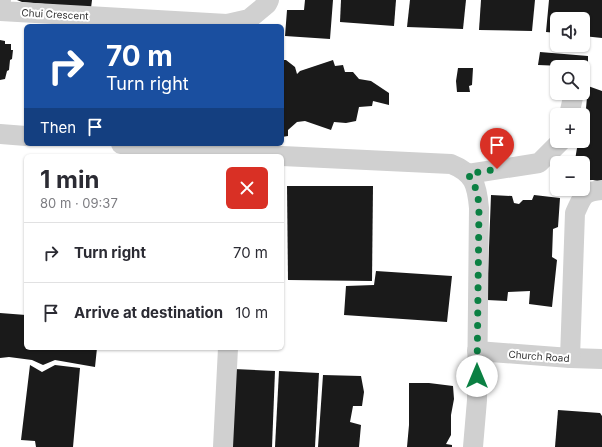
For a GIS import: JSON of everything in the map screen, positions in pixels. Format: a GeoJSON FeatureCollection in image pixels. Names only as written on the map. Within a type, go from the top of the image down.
{"type":"FeatureCollection","features":[{"type":"Feature","properties":{"kind":"street","name":"Chui Crescent"},"geometry":{"type":"LineString","coordinates":[[1,0],[0,11],[227,24],[249,19],[270,0]]}},
{"type":"Feature","properties":{"kind":"street"},"geometry":{"type":"LineString","coordinates":[[0,134],[24,136]]}},
{"type":"Feature","properties":{"kind":"street"},"geometry":{"type":"LineString","coordinates":[[142,146],[228,154]]}},
{"type":"Feature","properties":{"kind":"street"},"geometry":{"type":"LineString","coordinates":[[468,174],[548,166],[557,148]]}},
{"type":"Feature","properties":{"kind":"street"},"geometry":{"type":"LineString","coordinates":[[284,156],[451,164],[461,168],[474,182],[478,192],[479,208],[477,400],[473,447]]}},
{"type":"Feature","properties":{"kind":"street"},"geometry":{"type":"LineString","coordinates":[[570,358],[575,213],[585,196]]}},
{"type":"Feature","properties":{"kind":"street"},"geometry":{"type":"LineString","coordinates":[[223,447],[228,350]]}},
{"type":"Feature","properties":{"kind":"street","name":"Church Road"},"geometry":{"type":"LineString","coordinates":[[477,351],[602,359]]}},
{"type":"Feature","properties":{"kind":"building"},"geometry":{"type":"Polygon","coordinates":[[[17,0],[92,0],[91,8],[22,2],[17,0]]]}},
{"type":"Feature","properties":{"kind":"building"},"geometry":{"type":"Polygon","coordinates":[[[305,0],[333,0],[330,39],[285,36],[287,10],[304,10],[305,0]]]}},
{"type":"Feature","properties":{"kind":"building"},"geometry":{"type":"Polygon","coordinates":[[[341,0],[396,0],[394,26],[340,22],[341,0]]]}},
{"type":"Feature","properties":{"kind":"building"},"geometry":{"type":"Polygon","coordinates":[[[410,0],[466,0],[463,29],[407,27],[410,0]]]}},
{"type":"Feature","properties":{"kind":"building"},"geometry":{"type":"Polygon","coordinates":[[[481,0],[535,0],[532,31],[479,30],[481,0]]]}},
{"type":"Feature","properties":{"kind":"building"},"geometry":{"type":"Polygon","coordinates":[[[549,0],[602,0],[602,38],[590,37],[590,12],[550,12],[550,32],[546,32],[549,0]]]}},
{"type":"Feature","properties":{"kind":"building"},"geometry":{"type":"Polygon","coordinates":[[[0,40],[5,41],[5,44],[11,44],[11,50],[13,50],[9,70],[7,71],[5,79],[0,80],[0,40]]]}},
{"type":"Feature","properties":{"kind":"building"},"geometry":{"type":"Polygon","coordinates":[[[540,52],[588,56],[588,60],[550,60],[550,65],[538,65],[540,52]]]}},
{"type":"Feature","properties":{"kind":"building"},"geometry":{"type":"Polygon","coordinates":[[[284,60],[295,67],[297,74],[300,71],[333,60],[335,66],[343,65],[345,72],[353,72],[359,79],[371,81],[389,93],[389,105],[373,101],[372,106],[359,107],[356,121],[346,123],[334,122],[331,130],[305,121],[297,122],[288,130],[288,136],[284,137],[284,60]]]}},
{"type":"Feature","properties":{"kind":"building"},"geometry":{"type":"Polygon","coordinates":[[[458,68],[473,68],[472,85],[469,86],[470,92],[457,92],[456,81],[458,68]]]}},
{"type":"Feature","properties":{"kind":"building"},"geometry":{"type":"Polygon","coordinates":[[[590,87],[602,91],[602,182],[590,180],[590,156],[576,156],[577,148],[590,148],[590,108],[586,108],[587,100],[590,100],[590,87]]]}},
{"type":"Feature","properties":{"kind":"building"},"geometry":{"type":"Polygon","coordinates":[[[287,186],[373,186],[372,281],[288,280],[287,186]]]}},
{"type":"Feature","properties":{"kind":"building"},"geometry":{"type":"Polygon","coordinates":[[[491,195],[512,196],[514,203],[519,204],[523,200],[532,200],[534,195],[560,198],[558,227],[553,229],[552,257],[557,260],[552,307],[529,304],[530,291],[508,292],[507,301],[487,300],[491,195]]]}},
{"type":"Feature","properties":{"kind":"building"},"geometry":{"type":"Polygon","coordinates":[[[376,271],[452,276],[447,322],[344,315],[346,286],[374,285],[376,271]]]}},
{"type":"Feature","properties":{"kind":"building"},"geometry":{"type":"Polygon","coordinates":[[[0,313],[24,315],[24,350],[97,350],[95,367],[55,360],[43,365],[32,360],[9,357],[0,358],[0,313]]]}},
{"type":"Feature","properties":{"kind":"building"},"geometry":{"type":"Polygon","coordinates":[[[30,365],[42,372],[55,365],[80,368],[73,447],[36,447],[35,441],[21,440],[30,365]]]}},
{"type":"Feature","properties":{"kind":"building"},"geometry":{"type":"Polygon","coordinates":[[[234,369],[275,371],[272,447],[228,447],[234,369]]]}},
{"type":"Feature","properties":{"kind":"building"},"geometry":{"type":"Polygon","coordinates":[[[279,371],[319,373],[315,447],[275,447],[279,371]]]}},
{"type":"Feature","properties":{"kind":"building"},"geometry":{"type":"Polygon","coordinates":[[[323,375],[361,376],[364,392],[362,406],[353,406],[350,422],[361,425],[359,447],[318,447],[323,375]]]}},
{"type":"Feature","properties":{"kind":"building"},"geometry":{"type":"Polygon","coordinates":[[[409,383],[429,383],[453,386],[454,399],[451,415],[451,435],[446,444],[452,445],[452,447],[407,447],[409,425],[409,383]]]}},
{"type":"Feature","properties":{"kind":"building"},"geometry":{"type":"Polygon","coordinates":[[[558,410],[600,413],[602,416],[602,447],[555,447],[558,410]]]}},
{"type":"Feature","properties":{"kind":"route"},"geometry":{"type":"LineString","coordinates":[[477,376],[479,208],[478,192],[474,182],[468,174],[497,169]]}}]}
